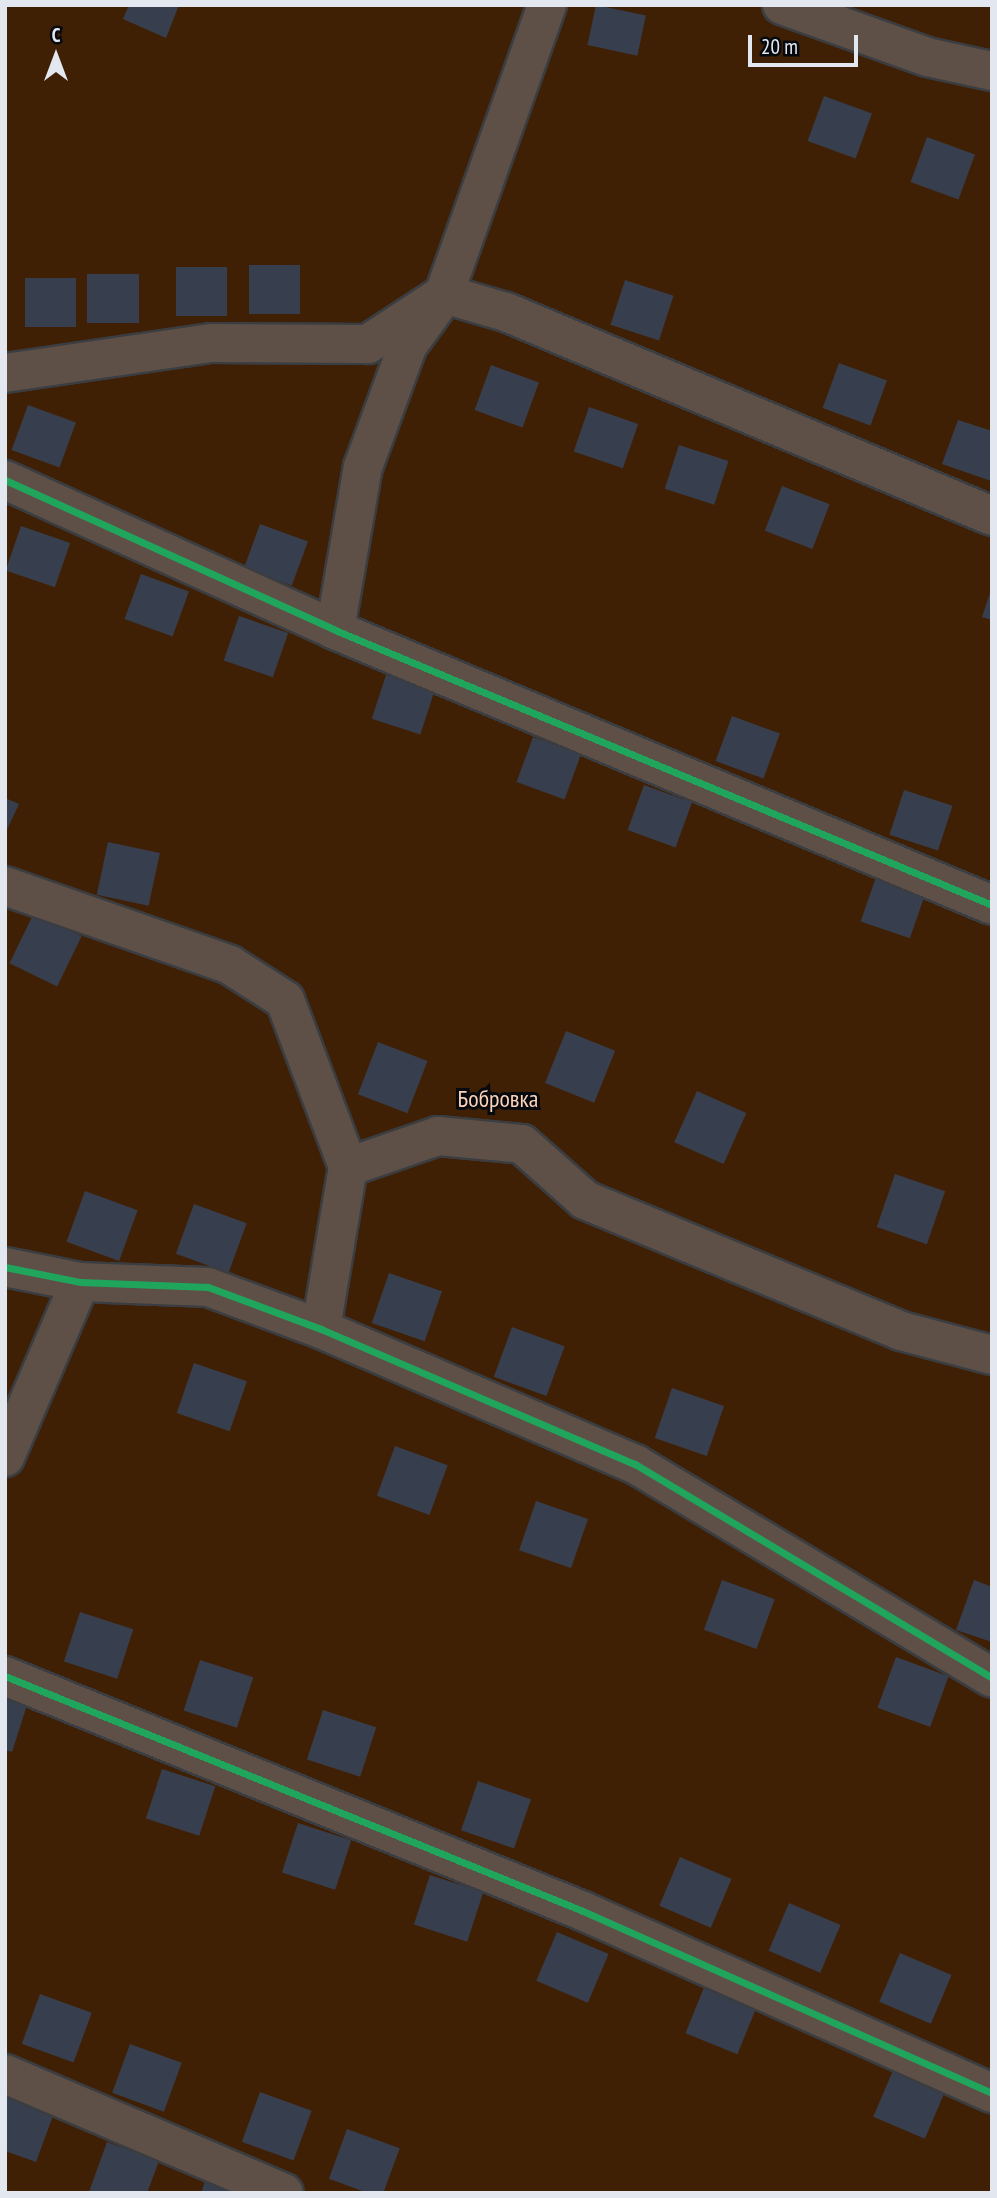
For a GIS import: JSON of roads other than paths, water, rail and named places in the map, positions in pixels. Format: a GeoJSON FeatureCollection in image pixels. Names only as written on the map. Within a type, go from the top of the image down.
{"type":"FeatureCollection","features":[{"type":"Feature","properties":{"kind":"street"},"geometry":{"type":"LineString","coordinates":[[335,630],[363,467],[408,345],[444,294],[547,5]]}},
{"type":"Feature","properties":{"kind":"street"},"geometry":{"type":"LineString","coordinates":[[782,5],[927,57],[992,71]]}},
{"type":"Feature","properties":{"kind":"street"},"geometry":{"type":"LineString","coordinates":[[5,373],[211,343],[368,344],[444,294],[506,312],[992,516]]}},
{"type":"Feature","properties":{"kind":"street"},"geometry":{"type":"LineString","coordinates":[[5,480],[335,630],[992,905]]}},
{"type":"Feature","properties":{"kind":"street"},"geometry":{"type":"LineString","coordinates":[[5,886],[230,965],[285,1000],[348,1167],[321,1329]]}},
{"type":"Feature","properties":{"kind":"street"},"geometry":{"type":"LineString","coordinates":[[348,1167],[438,1136],[522,1144],[585,1200],[901,1331],[992,1355]]}},
{"type":"Feature","properties":{"kind":"street"},"geometry":{"type":"LineString","coordinates":[[5,1267],[80,1282],[208,1287],[321,1329],[635,1464],[992,1678]]}},
{"type":"Feature","properties":{"kind":"street"},"geometry":{"type":"LineString","coordinates":[[5,1457],[80,1282]]}},
{"type":"Feature","properties":{"kind":"street"},"geometry":{"type":"LineString","coordinates":[[5,1676],[583,1911],[992,2093]]}},
{"type":"Feature","properties":{"kind":"street"},"geometry":{"type":"LineString","coordinates":[[5,2074],[284,2193]]}},
{"type":"Feature","properties":{"kind":"park label","name":"Бобровка"},"geometry":{"type":"Point","coordinates":[498,1099]}}]}
